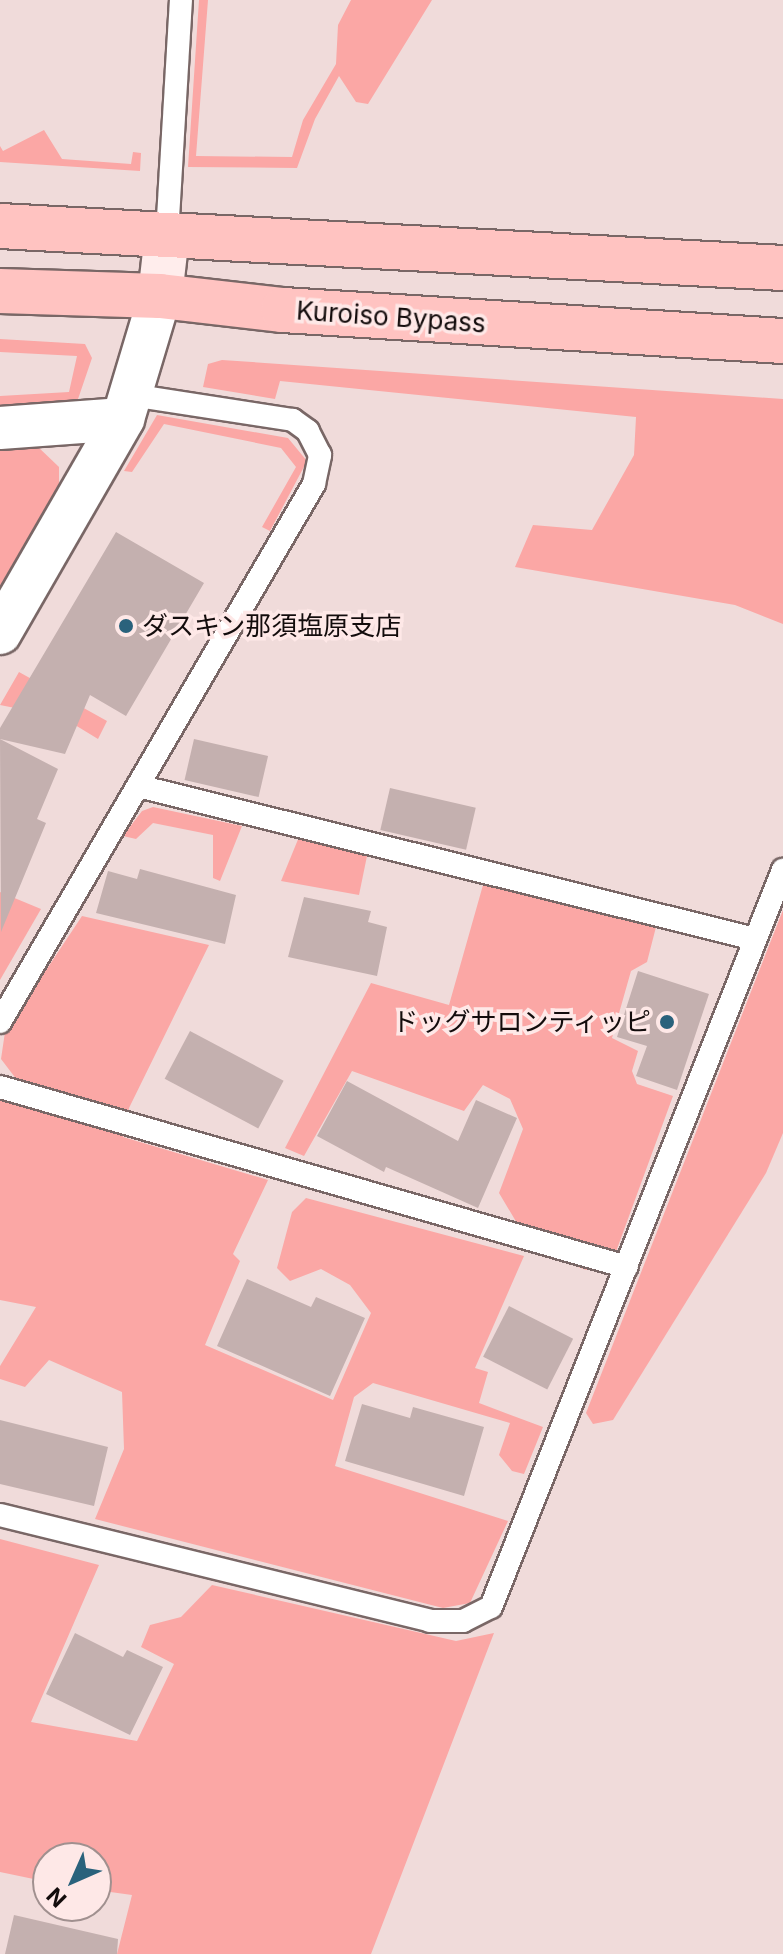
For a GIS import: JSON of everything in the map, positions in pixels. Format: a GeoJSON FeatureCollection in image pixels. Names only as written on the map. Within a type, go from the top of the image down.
{"type":"FeatureCollection","features":[{"type":"Feature","properties":{"kind":"highway"},"geometry":{"type":"LineString","coordinates":[[0,226],[783,268]]}},
{"type":"Feature","properties":{"kind":"highway","name":"Kuroiso Bypass"},"geometry":{"type":"LineString","coordinates":[[0,291],[160,296],[283,310],[783,341]]}},
{"type":"Feature","properties":{"kind":"street"},"geometry":{"type":"LineString","coordinates":[[0,633],[127,407],[160,296],[167,235]]}},
{"type":"Feature","properties":{"kind":"street"},"geometry":{"type":"LineString","coordinates":[[0,428],[127,407]]}},
{"type":"Feature","properties":{"kind":"lane"},"geometry":{"type":"LineString","coordinates":[[167,235],[181,0]]}},
{"type":"Feature","properties":{"kind":"lane"},"geometry":{"type":"LineString","coordinates":[[0,1022],[314,484],[320,455],[308,431],[293,420],[127,407]]}},
{"type":"Feature","properties":{"kind":"lane"},"geometry":{"type":"LineString","coordinates":[[138,786],[755,939]]}},
{"type":"Feature","properties":{"kind":"lane"},"geometry":{"type":"LineString","coordinates":[[0,1515],[430,1621],[463,1621],[491,1607],[505,1579],[783,870]]}},
{"type":"Feature","properties":{"kind":"lane"},"geometry":{"type":"LineString","coordinates":[[0,1087],[627,1267]]}},
{"type":"Feature","properties":{"kind":"shaded area"},"geometry":{"type":"Polygon","coordinates":[[[199,0],[208,0],[196,156],[292,157],[303,120],[336,64],[338,25],[351,0],[432,0],[368,104],[356,102],[339,76],[315,119],[297,168],[188,167],[199,0]]]}},
{"type":"Feature","properties":{"kind":"shaded area"},"geometry":{"type":"Polygon","coordinates":[[[44,130],[62,159],[131,164],[133,152],[141,153],[140,171],[0,162],[0,146],[3,151],[44,130]]]}},
{"type":"Feature","properties":{"kind":"shaded area"},"geometry":{"type":"Polygon","coordinates":[[[0,339],[85,344],[92,358],[77,402],[0,406],[0,396],[69,392],[77,356],[0,352],[0,339]]]}},
{"type":"Feature","properties":{"kind":"shaded area"},"geometry":{"type":"Polygon","coordinates":[[[222,360],[783,399],[783,624],[735,605],[515,567],[533,525],[592,530],[634,455],[636,417],[280,381],[275,399],[203,387],[208,364],[222,360]]]}},
{"type":"Feature","properties":{"kind":"shaded area"},"geometry":{"type":"Polygon","coordinates":[[[157,415],[288,438],[307,461],[270,531],[262,527],[296,467],[281,448],[164,424],[132,472],[124,471],[157,415]]]}},
{"type":"Feature","properties":{"kind":"shaded area"},"geometry":{"type":"Polygon","coordinates":[[[36,445],[59,467],[59,502],[0,604],[0,448],[36,445]]]}},
{"type":"Feature","properties":{"kind":"shaded area"},"geometry":{"type":"Polygon","coordinates":[[[19,672],[107,721],[98,739],[39,703],[20,709],[0,705],[19,672]]]}},
{"type":"Feature","properties":{"kind":"shaded area"},"geometry":{"type":"Polygon","coordinates":[[[153,807],[242,826],[220,881],[213,878],[213,835],[153,823],[136,839],[123,836],[142,811],[153,807]]]}},
{"type":"Feature","properties":{"kind":"shaded area"},"geometry":{"type":"Polygon","coordinates":[[[299,837],[367,856],[359,895],[281,881],[299,837]]]}},
{"type":"Feature","properties":{"kind":"shaded area"},"geometry":{"type":"Polygon","coordinates":[[[483,885],[656,927],[647,962],[631,971],[612,1038],[638,1051],[632,1071],[637,1084],[673,1096],[610,1268],[586,1270],[533,1250],[499,1193],[523,1129],[510,1099],[483,1085],[464,1111],[352,1071],[304,1156],[285,1148],[371,983],[449,1005],[483,885]]]}},
{"type":"Feature","properties":{"kind":"shaded area"},"geometry":{"type":"Polygon","coordinates":[[[0,892],[41,909],[0,980],[0,892]]]}},
{"type":"Feature","properties":{"kind":"shaded area"},"geometry":{"type":"Polygon","coordinates":[[[783,910],[783,1133],[766,1173],[613,1420],[593,1424],[586,1413],[783,910]]]}},
{"type":"Feature","properties":{"kind":"shaded area"},"geometry":{"type":"Polygon","coordinates":[[[82,916],[209,945],[129,1108],[123,1137],[268,1180],[233,1254],[240,1261],[205,1345],[333,1400],[371,1313],[350,1285],[321,1269],[290,1281],[277,1268],[292,1212],[306,1198],[524,1256],[475,1368],[488,1372],[479,1403],[543,1427],[524,1474],[512,1471],[499,1455],[510,1423],[373,1383],[354,1397],[335,1466],[508,1521],[470,1603],[443,1608],[95,1519],[124,1449],[122,1392],[49,1360],[25,1387],[0,1379],[0,1366],[36,1307],[0,1300],[0,1097],[12,1100],[17,1080],[1,1059],[5,1032],[82,916]]]}},
{"type":"Feature","properties":{"kind":"shaded area"},"geometry":{"type":"Polygon","coordinates":[[[0,1539],[99,1565],[31,1722],[137,1741],[174,1664],[141,1647],[150,1625],[181,1617],[212,1585],[456,1641],[494,1633],[371,1954],[117,1954],[132,1895],[112,1892],[112,1842],[32,1842],[32,1879],[0,1872],[0,1539]]]}},
{"type":"Feature","properties":{"kind":"building"},"geometry":{"type":"Polygon","coordinates":[[[116,532],[204,583],[126,716],[90,695],[65,754],[0,739],[0,728],[116,532]]]}},
{"type":"Feature","properties":{"kind":"building"},"geometry":{"type":"Polygon","coordinates":[[[0,739],[58,769],[37,819],[46,823],[1,932],[0,739]]]}},
{"type":"Feature","properties":{"kind":"building"},"geometry":{"type":"Polygon","coordinates":[[[194,739],[268,756],[259,797],[185,780],[194,739]]]}},
{"type":"Feature","properties":{"kind":"building"},"geometry":{"type":"Polygon","coordinates":[[[390,788],[476,808],[466,850],[380,830],[390,788]]]}},
{"type":"Feature","properties":{"kind":"building"},"geometry":{"type":"Polygon","coordinates":[[[140,869],[236,895],[225,944],[96,913],[108,871],[137,879],[140,869]]]}},
{"type":"Feature","properties":{"kind":"building"},"geometry":{"type":"Polygon","coordinates":[[[304,897],[371,911],[368,922],[387,927],[377,976],[288,957],[304,897]]]}},
{"type":"Feature","properties":{"kind":"building"},"geometry":{"type":"Polygon","coordinates":[[[638,971],[709,994],[677,1090],[636,1076],[647,1046],[617,1037],[638,971]]]}},
{"type":"Feature","properties":{"kind":"building"},"geometry":{"type":"Polygon","coordinates":[[[190,1031],[284,1081],[258,1128],[165,1079],[190,1031]]]}},
{"type":"Feature","properties":{"kind":"building"},"geometry":{"type":"Polygon","coordinates":[[[347,1081],[458,1141],[476,1100],[517,1118],[478,1208],[386,1167],[384,1172],[317,1136],[347,1081]]]}},
{"type":"Feature","properties":{"kind":"building"},"geometry":{"type":"Polygon","coordinates":[[[247,1279],[311,1307],[316,1297],[365,1318],[330,1396],[217,1346],[247,1279]]]}},
{"type":"Feature","properties":{"kind":"building"},"geometry":{"type":"Polygon","coordinates":[[[509,1306],[573,1339],[547,1389],[483,1357],[509,1306]]]}},
{"type":"Feature","properties":{"kind":"building"},"geometry":{"type":"Polygon","coordinates":[[[362,1404],[410,1418],[413,1407],[484,1427],[464,1496],[345,1461],[362,1404]]]}},
{"type":"Feature","properties":{"kind":"building"},"geometry":{"type":"Polygon","coordinates":[[[0,1420],[108,1447],[94,1506],[0,1484],[0,1420]]]}},
{"type":"Feature","properties":{"kind":"building"},"geometry":{"type":"Polygon","coordinates":[[[75,1633],[123,1657],[127,1650],[163,1667],[130,1735],[46,1694],[75,1633]]]}},
{"type":"Feature","properties":{"kind":"building"},"geometry":{"type":"Polygon","coordinates":[[[14,1915],[32,1919],[32,1922],[118,1939],[117,1954],[5,1954],[14,1915]]]}},
{"type":"Feature","properties":{"kind":"place","name":"ダスキン那須塩原支店"},"geometry":{"type":"Point","coordinates":[126,626]}},
{"type":"Feature","properties":{"kind":"place","name":"ドッグサロンティッピ"},"geometry":{"type":"Point","coordinates":[667,1022]}}]}
